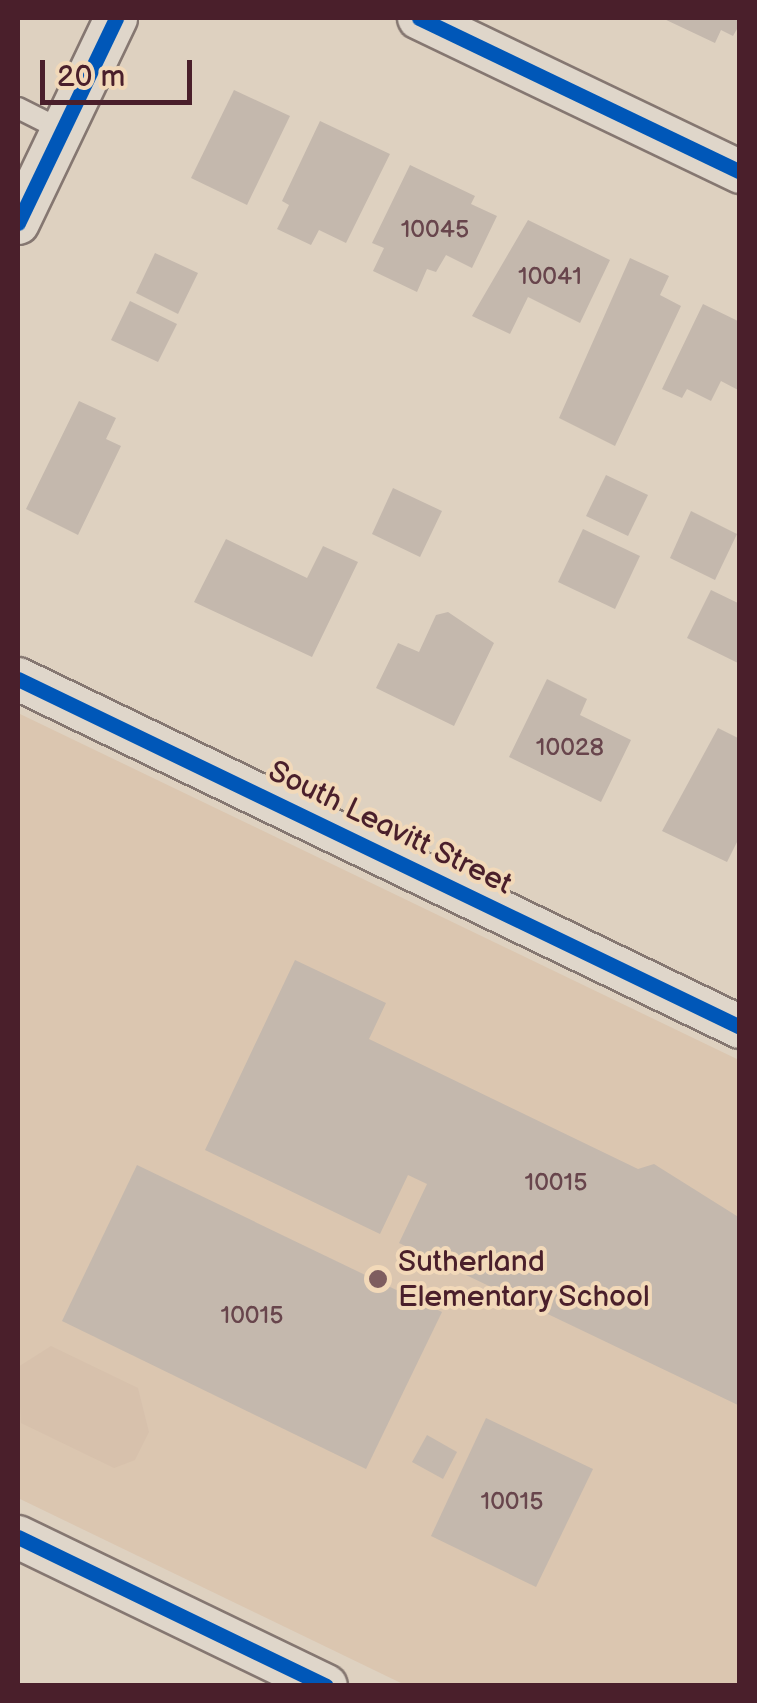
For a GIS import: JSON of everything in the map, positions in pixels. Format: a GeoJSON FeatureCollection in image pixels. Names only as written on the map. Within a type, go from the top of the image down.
{"type":"FeatureCollection","features":[{"type":"Feature","properties":{"kind":"street"},"geometry":{"type":"LineString","coordinates":[[18,223],[116,18]]}},
{"type":"Feature","properties":{"kind":"street"},"geometry":{"type":"LineString","coordinates":[[419,18],[740,172]]}},
{"type":"Feature","properties":{"kind":"street","name":"South Leavitt Street"},"geometry":{"type":"LineString","coordinates":[[18,679],[740,1027]]}},
{"type":"Feature","properties":{"kind":"street"},"geometry":{"type":"LineString","coordinates":[[18,1537],[326,1686]]}},
{"type":"Feature","properties":{"kind":"lane"},"geometry":{"type":"LineString","coordinates":[[18,108],[62,130]]}},
{"type":"Feature","properties":{"kind":"shaded area","name":"Sutherland Elementary School"},"geometry":{"type":"Polygon","coordinates":[[[18,713],[739,1060],[739,1685],[405,1685],[18,1498],[18,713]]]}},
{"type":"Feature","properties":{"kind":"shaded area"},"geometry":{"type":"Polygon","coordinates":[[[51,1346],[138,1388],[149,1432],[135,1460],[114,1468],[21,1423],[18,1367],[51,1346]]]}},
{"type":"Feature","properties":{"kind":"building"},"geometry":{"type":"Polygon","coordinates":[[[662,18],[740,18],[740,24],[733,36],[721,30],[715,43],[662,18]]]}},
{"type":"Feature","properties":{"kind":"building"},"geometry":{"type":"Polygon","coordinates":[[[234,90],[290,116],[247,205],[191,178],[234,90]]]}},
{"type":"Feature","properties":{"kind":"building"},"geometry":{"type":"Polygon","coordinates":[[[320,121],[390,154],[346,243],[319,230],[311,245],[277,229],[289,205],[282,201],[320,121]]]}},
{"type":"Feature","properties":{"kind":"building"},"geometry":{"type":"Polygon","coordinates":[[[410,165],[475,196],[471,204],[497,216],[472,268],[446,255],[436,272],[427,269],[417,292],[373,271],[384,248],[372,243],[410,165]]]}},
{"type":"Feature","properties":{"kind":"building"},"geometry":{"type":"Polygon","coordinates":[[[528,220],[610,260],[580,323],[528,297],[510,334],[472,316],[528,220]]]}},
{"type":"Feature","properties":{"kind":"building"},"geometry":{"type":"Polygon","coordinates":[[[155,253],[198,273],[178,314],[136,293],[155,253]]]}},
{"type":"Feature","properties":{"kind":"building"},"geometry":{"type":"Polygon","coordinates":[[[630,258],[669,276],[660,295],[681,306],[615,446],[559,418],[630,258]]]}},
{"type":"Feature","properties":{"kind":"building"},"geometry":{"type":"Polygon","coordinates":[[[130,301],[177,324],[158,362],[111,340],[130,301]]]}},
{"type":"Feature","properties":{"kind":"building"},"geometry":{"type":"Polygon","coordinates":[[[703,304],[740,322],[740,391],[721,381],[711,401],[687,389],[682,398],[662,389],[703,304]]]}},
{"type":"Feature","properties":{"kind":"building"},"geometry":{"type":"Polygon","coordinates":[[[79,401],[116,418],[106,439],[121,446],[78,535],[26,509],[79,401]]]}},
{"type":"Feature","properties":{"kind":"building"},"geometry":{"type":"Polygon","coordinates":[[[606,475],[648,495],[628,536],[586,516],[606,475]]]}},
{"type":"Feature","properties":{"kind":"building"},"geometry":{"type":"Polygon","coordinates":[[[393,488],[442,511],[420,557],[372,534],[393,488]]]}},
{"type":"Feature","properties":{"kind":"building"},"geometry":{"type":"Polygon","coordinates":[[[691,511],[737,534],[715,580],[670,558],[691,511]]]}},
{"type":"Feature","properties":{"kind":"building"},"geometry":{"type":"Polygon","coordinates":[[[583,529],[640,556],[615,609],[558,582],[583,529]]]}},
{"type":"Feature","properties":{"kind":"building"},"geometry":{"type":"Polygon","coordinates":[[[226,539],[307,578],[323,546],[358,562],[312,657],[194,602],[226,539]]]}},
{"type":"Feature","properties":{"kind":"building"},"geometry":{"type":"Polygon","coordinates":[[[711,590],[740,604],[738,663],[687,638],[711,590]]]}},
{"type":"Feature","properties":{"kind":"building"},"geometry":{"type":"Polygon","coordinates":[[[448,612],[494,643],[454,726],[376,688],[398,643],[419,652],[436,615],[448,612]]]}},
{"type":"Feature","properties":{"kind":"building"},"geometry":{"type":"Polygon","coordinates":[[[547,679],[587,699],[580,715],[631,740],[601,802],[509,757],[547,679]]]}},
{"type":"Feature","properties":{"kind":"building"},"geometry":{"type":"Polygon","coordinates":[[[718,728],[740,739],[740,836],[727,862],[662,831],[718,728]]]}},
{"type":"Feature","properties":{"kind":"building"},"geometry":{"type":"Polygon","coordinates":[[[295,960],[386,1003],[369,1039],[638,1169],[654,1164],[740,1218],[740,1406],[399,1243],[427,1184],[408,1175],[380,1234],[205,1150],[295,960]]]}},
{"type":"Feature","properties":{"kind":"building"},"geometry":{"type":"Polygon","coordinates":[[[137,1165],[442,1312],[366,1469],[62,1321],[137,1165]]]}},
{"type":"Feature","properties":{"kind":"building"},"geometry":{"type":"Polygon","coordinates":[[[486,1418],[593,1469],[536,1587],[431,1536],[486,1418]]]}},
{"type":"Feature","properties":{"kind":"building"},"geometry":{"type":"Polygon","coordinates":[[[427,1435],[457,1452],[443,1479],[412,1462],[427,1435]]]}},
{"type":"Feature","properties":{"kind":"cycle path"},"geometry":{"type":"LineString","coordinates":[[18,223],[116,18]]}},
{"type":"Feature","properties":{"kind":"cycle path"},"geometry":{"type":"LineString","coordinates":[[419,18],[740,172]]}},
{"type":"Feature","properties":{"kind":"cycle path"},"geometry":{"type":"LineString","coordinates":[[18,679],[740,1027]]}},
{"type":"Feature","properties":{"kind":"cycle path"},"geometry":{"type":"LineString","coordinates":[[18,1537],[326,1686]]}},
{"type":"Feature","properties":{"kind":"place","name":"Sutherland Elementary School"},"geometry":{"type":"Point","coordinates":[378,1279]}}]}
